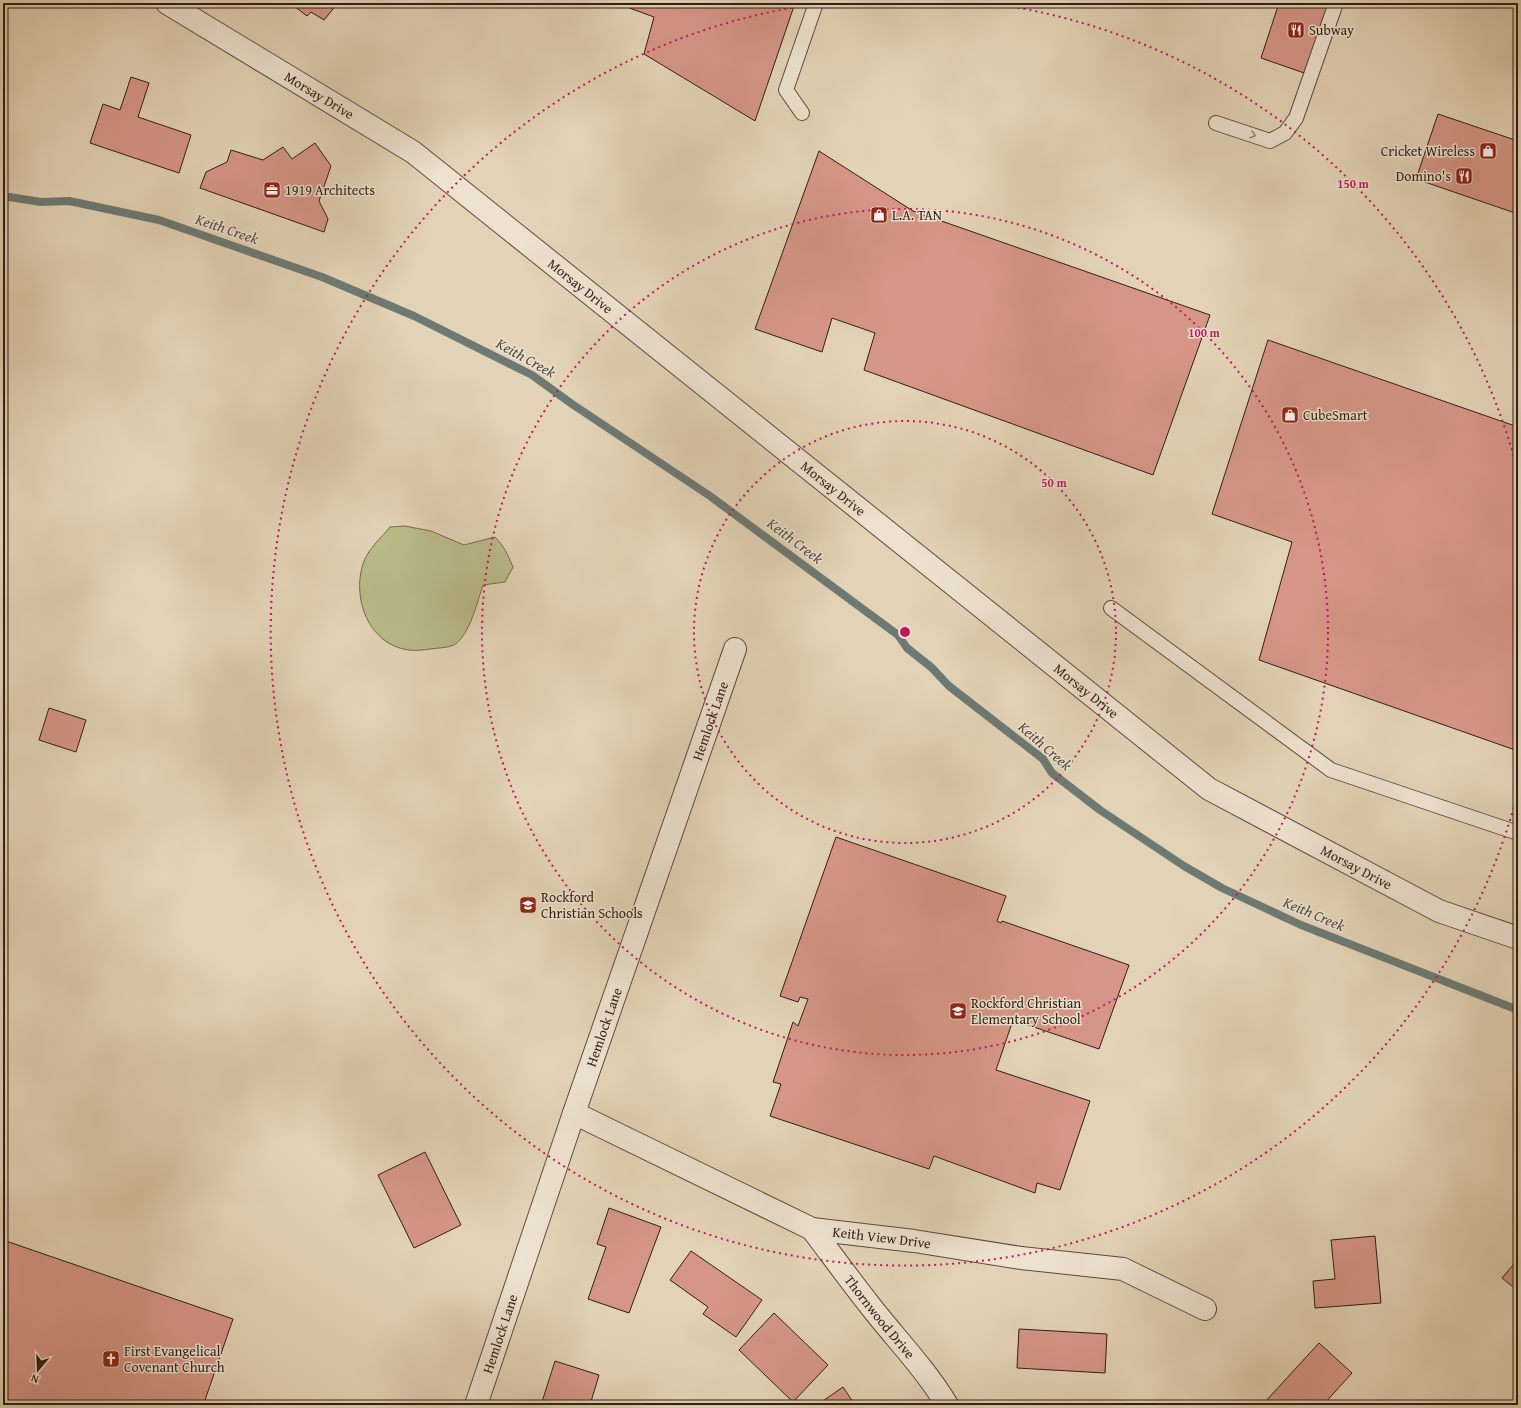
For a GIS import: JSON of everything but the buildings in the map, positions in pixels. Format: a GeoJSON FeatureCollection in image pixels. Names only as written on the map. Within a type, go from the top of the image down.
{"type":"FeatureCollection","features":[{"type":"Feature","properties":{"kind":"street","name":"Morsay Drive"},"geometry":{"type":"LineString","coordinates":[[167,3],[413,152],[1209,789],[1439,911],[1516,935]]}},
{"type":"Feature","properties":{"kind":"street","name":"Hemlock Lane"},"geometry":{"type":"LineString","coordinates":[[476,1405],[574,1113],[735,649]]}},
{"type":"Feature","properties":{"kind":"street","name":"Keith View Drive"},"geometry":{"type":"LineString","coordinates":[[574,1113],[812,1229],[914,1241],[1021,1258],[1123,1269],[1205,1309]]}},
{"type":"Feature","properties":{"kind":"street","name":"Thornwood Drive"},"geometry":{"type":"LineString","coordinates":[[812,1229],[868,1303],[908,1352],[947,1405]]}},
{"type":"Feature","properties":{"kind":"lane"},"geometry":{"type":"LineString","coordinates":[[802,113],[786,90],[816,3]]}},
{"type":"Feature","properties":{"kind":"lane"},"geometry":{"type":"LineString","coordinates":[[1216,123],[1270,141],[1285,134],[1296,118],[1336,3]]}},
{"type":"Feature","properties":{"kind":"lane"},"geometry":{"type":"LineString","coordinates":[[1111,608],[1331,770],[1518,833]]}},
{"type":"Feature","properties":{"kind":"green space"},"geometry":{"type":"Polygon","coordinates":[[[405,526],[431,531],[464,545],[495,537],[506,551],[513,567],[505,582],[483,585],[469,626],[460,640],[454,645],[416,650],[408,650],[394,646],[383,639],[373,629],[366,618],[360,591],[360,577],[365,559],[371,549],[390,527],[405,526]]]}},
{"type":"Feature","properties":{"kind":"waterway","name":"Keith Creek"},"geometry":{"type":"LineString","coordinates":[[3,196],[41,202],[69,201],[159,220],[322,277],[414,316],[532,375],[572,404],[710,496],[898,635],[907,648],[931,667],[949,686],[1043,759],[1052,773],[1100,810],[1184,866],[1222,888],[1301,925],[1518,1010]]}},
{"type":"Feature","properties":{"kind":"place","name":"Subway"},"geometry":{"type":"Point","coordinates":[1296,30]}},
{"type":"Feature","properties":{"kind":"place","name":"Cricket Wireless"},"geometry":{"type":"Point","coordinates":[1488,151]}},
{"type":"Feature","properties":{"kind":"place","name":"Domino's"},"geometry":{"type":"Point","coordinates":[1464,176]}},
{"type":"Feature","properties":{"kind":"place","name":"1919 Architects"},"geometry":{"type":"Point","coordinates":[272,190]}},
{"type":"Feature","properties":{"kind":"place","name":"L.A. TAN"},"geometry":{"type":"Point","coordinates":[879,215]}},
{"type":"Feature","properties":{"kind":"place","name":"CubeSmart"},"geometry":{"type":"Point","coordinates":[1290,415]}},
{"type":"Feature","properties":{"kind":"place","name":"Rockford Christian Schools"},"geometry":{"type":"Point","coordinates":[528,905]}},
{"type":"Feature","properties":{"kind":"place","name":"Rockford Christian Elementary School"},"geometry":{"type":"Point","coordinates":[958,1011]}},
{"type":"Feature","properties":{"kind":"place","name":"First Evangelical Covenant Church"},"geometry":{"type":"Point","coordinates":[111,1359]}}]}
